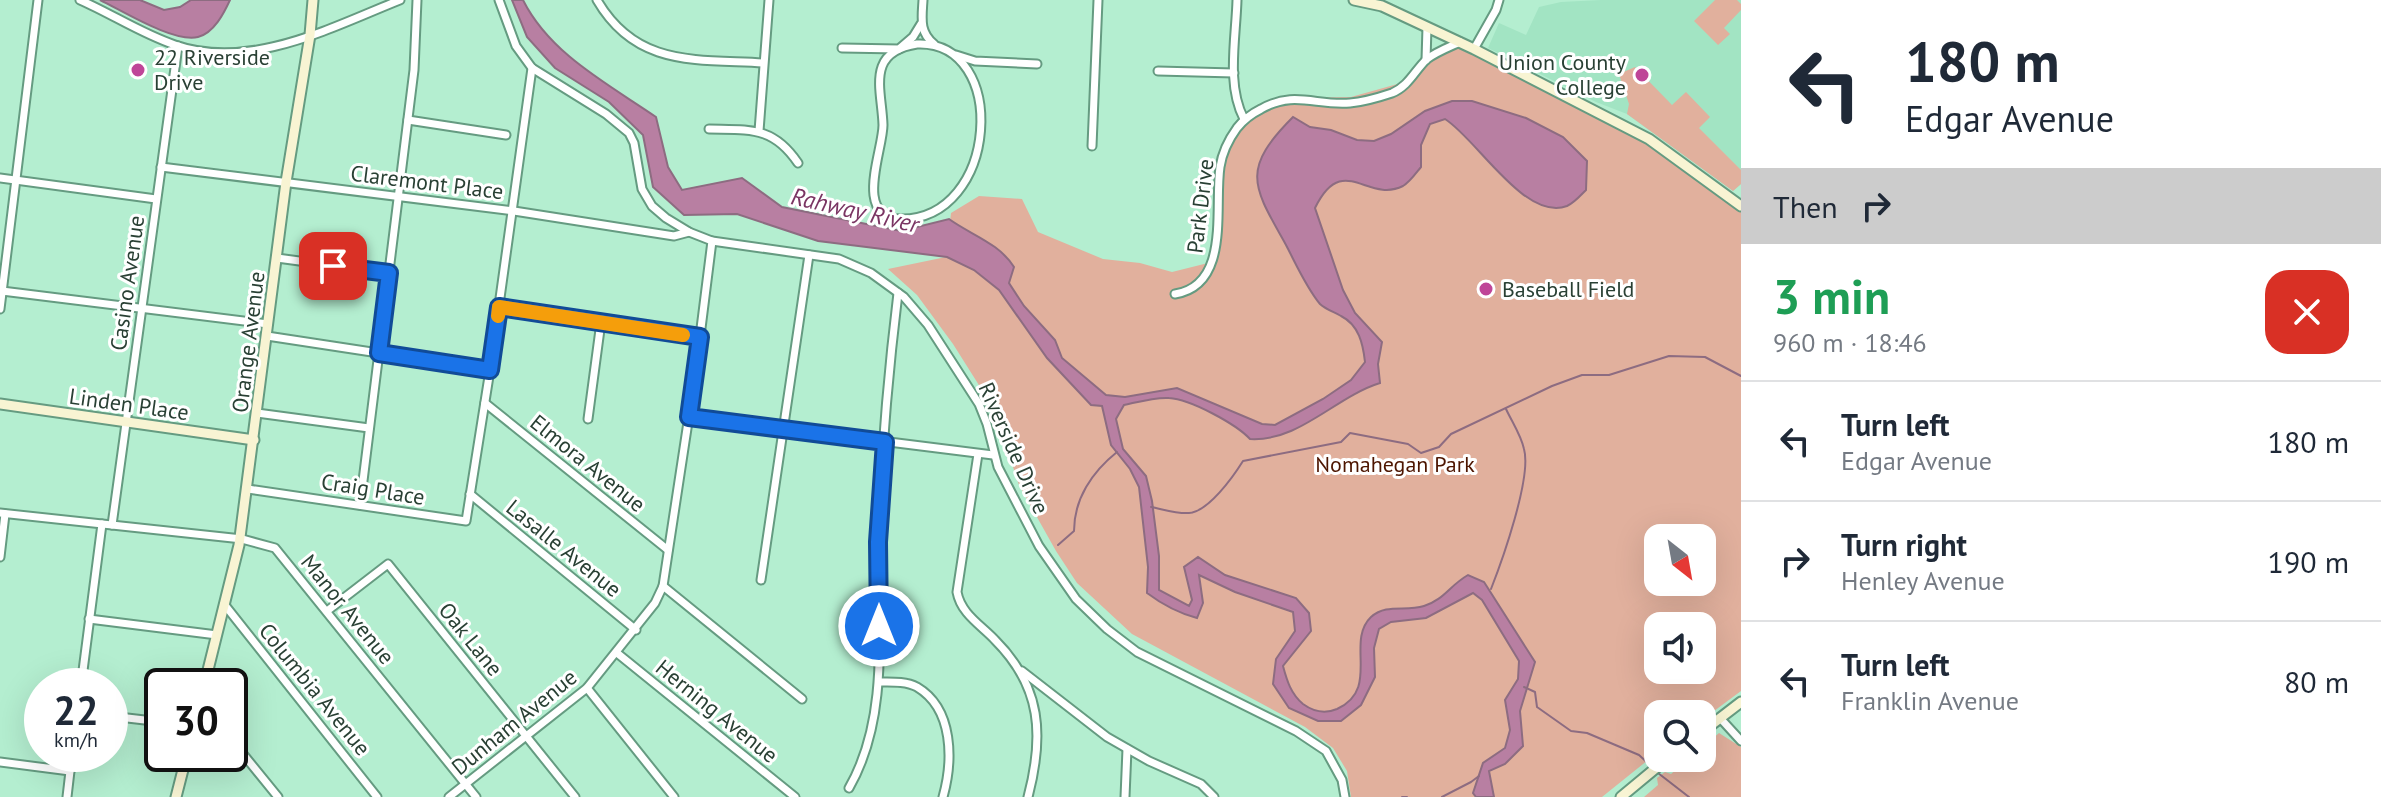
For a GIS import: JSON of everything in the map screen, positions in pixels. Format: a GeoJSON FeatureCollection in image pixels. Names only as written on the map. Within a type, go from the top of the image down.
{"type":"FeatureCollection","features":[{"type":"Feature","properties":{"kind":"street"},"geometry":{"type":"LineString","coordinates":[[0,309],[38,0]]}},
{"type":"Feature","properties":{"kind":"street"},"geometry":{"type":"LineString","coordinates":[[80,0],[178,46],[209,51],[252,51],[310,35],[400,0]]}},
{"type":"Feature","properties":{"kind":"street","name":"Orange Avenue"},"geometry":{"type":"LineString","coordinates":[[209,668],[240,538],[248,489],[286,182],[313,0]]}},
{"type":"Feature","properties":{"kind":"street"},"geometry":{"type":"LineString","coordinates":[[360,505],[408,120],[418,26],[417,0]]}},
{"type":"Feature","properties":{"kind":"street"},"geometry":{"type":"LineString","coordinates":[[470,494],[532,68],[516,46],[499,0]]}},
{"type":"Feature","properties":{"kind":"street"},"geometry":{"type":"LineString","coordinates":[[597,0],[621,31],[656,53],[763,63]]}},
{"type":"Feature","properties":{"kind":"street"},"geometry":{"type":"LineString","coordinates":[[759,131],[769,0]]}},
{"type":"Feature","properties":{"kind":"street"},"geometry":{"type":"LineString","coordinates":[[921,22],[913,37],[888,57],[878,84],[883,125],[873,191],[876,205],[882,213],[899,219],[922,216],[949,203],[965,183],[976,154],[982,117],[975,85],[962,65],[925,35],[921,22],[923,0]]}},
{"type":"Feature","properties":{"kind":"street"},"geometry":{"type":"LineString","coordinates":[[1092,146],[1098,0]]}},
{"type":"Feature","properties":{"kind":"street"},"geometry":{"type":"LineString","coordinates":[[1237,0],[1235,98],[1244,119],[1274,102],[1291,98],[1350,103],[1395,92],[1418,72],[1426,60],[1460,42]]}},
{"type":"Feature","properties":{"kind":"street"},"geometry":{"type":"LineString","coordinates":[[1354,0],[1382,6],[1460,42],[1649,139],[1737,203],[1741,192]]}},
{"type":"Feature","properties":{"kind":"street"},"geometry":{"type":"LineString","coordinates":[[1474,49],[1499,0]]}},
{"type":"Feature","properties":{"kind":"street"},"geometry":{"type":"LineString","coordinates":[[1426,60],[1427,27]]}},
{"type":"Feature","properties":{"kind":"street"},"geometry":{"type":"LineString","coordinates":[[842,48],[899,49],[917,44],[936,46],[975,61],[1037,64]]}},
{"type":"Feature","properties":{"kind":"street","name":"Casino Avenue"},"geometry":{"type":"LineString","coordinates":[[112,525],[178,46]]}},
{"type":"Feature","properties":{"kind":"street","name":"Riverside Drive"},"geometry":{"type":"LineString","coordinates":[[532,68],[624,128],[634,143],[640,182],[648,201],[666,218],[712,241],[839,259],[857,265],[898,293],[928,325],[979,404],[987,424],[993,455],[1039,546],[1063,583],[1092,615],[1154,662],[1296,731],[1319,746],[1336,765],[1345,797]]}},
{"type":"Feature","properties":{"kind":"street"},"geometry":{"type":"LineString","coordinates":[[1158,71],[1234,73]]}},
{"type":"Feature","properties":{"kind":"street","name":"Park Drive"},"geometry":{"type":"LineString","coordinates":[[1175,294],[1196,286],[1205,277],[1212,262],[1217,235],[1220,166],[1231,139],[1244,119]]}},
{"type":"Feature","properties":{"kind":"street"},"geometry":{"type":"LineString","coordinates":[[408,120],[506,135]]}},
{"type":"Feature","properties":{"kind":"street"},"geometry":{"type":"LineString","coordinates":[[709,129],[759,131],[783,144],[798,163]]}},
{"type":"Feature","properties":{"kind":"street","name":"Claremont Place"},"geometry":{"type":"LineString","coordinates":[[161,167],[511,210],[674,236],[689,232]]}},
{"type":"Feature","properties":{"kind":"street"},"geometry":{"type":"LineString","coordinates":[[0,178],[156,199]]}},
{"type":"Feature","properties":{"kind":"street","name":"Dunham Avenue"},"geometry":{"type":"LineString","coordinates":[[449,797],[587,688],[655,603],[663,586],[712,241]]}},
{"type":"Feature","properties":{"kind":"street"},"geometry":{"type":"LineString","coordinates":[[761,580],[809,255]]}},
{"type":"Feature","properties":{"kind":"street"},"geometry":{"type":"LineString","coordinates":[[277,258],[389,273]]}},
{"type":"Feature","properties":{"kind":"street"},"geometry":{"type":"LineString","coordinates":[[2,291],[268,324]]}},
{"type":"Feature","properties":{"kind":"street"},"geometry":{"type":"LineString","coordinates":[[849,788],[866,743],[879,682],[878,542],[889,368],[898,293]]}},
{"type":"Feature","properties":{"kind":"street"},"geometry":{"type":"LineString","coordinates":[[499,307],[700,337]]}},
{"type":"Feature","properties":{"kind":"street"},"geometry":{"type":"LineString","coordinates":[[588,419],[601,322]]}},
{"type":"Feature","properties":{"kind":"street"},"geometry":{"type":"LineString","coordinates":[[267,336],[490,370]]}},
{"type":"Feature","properties":{"kind":"street","name":"Elmora Avenue"},"geometry":{"type":"LineString","coordinates":[[485,403],[668,550]]}},
{"type":"Feature","properties":{"kind":"street","name":"Linden Place"},"geometry":{"type":"LineString","coordinates":[[0,404],[254,440]]}},
{"type":"Feature","properties":{"kind":"street"},"geometry":{"type":"LineString","coordinates":[[257,413],[369,428]]}},
{"type":"Feature","properties":{"kind":"street"},"geometry":{"type":"LineString","coordinates":[[689,417],[993,455]]}},
{"type":"Feature","properties":{"kind":"street"},"geometry":{"type":"LineString","coordinates":[[978,454],[957,592],[969,617],[995,640],[1020,670],[1067,709],[1127,749],[1201,784],[1214,797]]}},
{"type":"Feature","properties":{"kind":"street","name":"Craig Place"},"geometry":{"type":"LineString","coordinates":[[248,489],[466,521],[470,494]]}},
{"type":"Feature","properties":{"kind":"street","name":"Lasalle Avenue"},"geometry":{"type":"LineString","coordinates":[[470,494],[636,630]]}},
{"type":"Feature","properties":{"kind":"street"},"geometry":{"type":"LineString","coordinates":[[0,557],[2,514]]}},
{"type":"Feature","properties":{"kind":"street","name":"Manor Avenue"},"geometry":{"type":"LineString","coordinates":[[2,514],[240,538],[275,548],[476,797]]}},
{"type":"Feature","properties":{"kind":"street"},"geometry":{"type":"LineString","coordinates":[[83,668],[102,524]]}},
{"type":"Feature","properties":{"kind":"street","name":"Oak Lane"},"geometry":{"type":"LineString","coordinates":[[327,611],[388,564],[575,797]]}},
{"type":"Feature","properties":{"kind":"street"},"geometry":{"type":"LineString","coordinates":[[663,586],[802,699]]}},
{"type":"Feature","properties":{"kind":"street","name":"Columbia Avenue"},"geometry":{"type":"LineString","coordinates":[[224,604],[377,797]]}},
{"type":"Feature","properties":{"kind":"street"},"geometry":{"type":"LineString","coordinates":[[89,619],[217,635]]}},
{"type":"Feature","properties":{"kind":"street","name":"Herning Avenue"},"geometry":{"type":"LineString","coordinates":[[617,653],[795,797]]}},
{"type":"Feature","properties":{"kind":"street"},"geometry":{"type":"LineString","coordinates":[[1020,670],[1038,718],[1037,751],[1028,797]]}},
{"type":"Feature","properties":{"kind":"street"},"geometry":{"type":"LineString","coordinates":[[879,682],[907,683],[917,687],[945,723],[950,755],[943,797]]}},
{"type":"Feature","properties":{"kind":"street"},"geometry":{"type":"LineString","coordinates":[[587,688],[674,797]]}},
{"type":"Feature","properties":{"kind":"street"},"geometry":{"type":"LineString","coordinates":[[1716,721],[1741,702]]}},
{"type":"Feature","properties":{"kind":"street"},"geometry":{"type":"LineString","coordinates":[[1720,718],[1741,741]]}},
{"type":"Feature","properties":{"kind":"street"},"geometry":{"type":"LineString","coordinates":[[1125,797],[1127,749]]}},
{"type":"Feature","properties":{"kind":"street"},"geometry":{"type":"LineString","coordinates":[[248,760],[278,797]]}},
{"type":"Feature","properties":{"kind":"street"},"geometry":{"type":"LineString","coordinates":[[0,762],[24,765]]}},
{"type":"Feature","properties":{"kind":"street"},"geometry":{"type":"LineString","coordinates":[[67,797],[70,772]]}},
{"type":"Feature","properties":{"kind":"street"},"geometry":{"type":"LineString","coordinates":[[176,797],[182,772]]}},
{"type":"Feature","properties":{"kind":"street"},"geometry":{"type":"LineString","coordinates":[[1621,797],[1651,772]]}},
{"type":"Feature","properties":{"kind":"shaded area"},"geometry":{"type":"Polygon","coordinates":[[[100,0],[140,0],[164,10],[180,7],[191,0],[230,0],[214,27],[204,35],[188,38],[163,31],[100,0]]]}},
{"type":"Feature","properties":{"kind":"shaded area"},"geometry":{"type":"Polygon","coordinates":[[[512,0],[523,0],[534,19],[564,52],[656,117],[668,167],[682,190],[742,178],[782,207],[901,231],[949,219],[993,245],[1008,259],[1014,267],[1009,283],[1024,306],[1055,340],[1062,358],[1106,395],[1125,397],[1177,388],[1262,424],[1275,425],[1323,399],[1351,380],[1365,362],[1356,330],[1347,320],[1322,306],[1315,297],[1260,193],[1257,179],[1265,151],[1293,117],[1310,127],[1331,130],[1357,140],[1374,141],[1391,134],[1425,111],[1452,101],[1472,101],[1526,118],[1563,137],[1587,161],[1586,190],[1567,206],[1551,208],[1518,191],[1445,119],[1430,124],[1421,145],[1421,167],[1403,186],[1390,190],[1378,189],[1346,181],[1336,183],[1325,191],[1315,208],[1343,290],[1355,313],[1382,342],[1378,364],[1380,383],[1301,426],[1268,438],[1250,439],[1212,413],[1178,399],[1152,399],[1124,405],[1116,419],[1123,449],[1146,476],[1159,556],[1159,590],[1189,606],[1192,600],[1184,567],[1198,557],[1225,575],[1296,598],[1309,613],[1311,631],[1283,666],[1292,692],[1311,709],[1333,711],[1350,700],[1357,690],[1361,639],[1371,617],[1383,610],[1417,608],[1431,603],[1468,575],[1484,582],[1535,662],[1520,711],[1523,746],[1505,764],[1489,771],[1494,797],[1476,797],[1473,793],[1483,763],[1505,748],[1510,730],[1505,700],[1518,679],[1519,661],[1482,600],[1473,593],[1426,618],[1391,622],[1379,629],[1374,648],[1375,677],[1361,705],[1341,721],[1318,721],[1289,708],[1273,684],[1276,659],[1295,631],[1293,612],[1235,592],[1199,575],[1203,603],[1197,618],[1171,608],[1147,593],[1148,567],[1139,487],[1130,469],[1111,445],[1102,406],[1091,405],[1047,358],[999,290],[974,270],[947,257],[818,241],[737,214],[684,215],[653,187],[643,135],[609,102],[555,68],[527,37],[512,0]]]}},
{"type":"Feature","properties":{"kind":"shaded area","name":"Union County College"},"geometry":{"type":"Polygon","coordinates":[[[1741,0],[1741,184],[1733,191],[1627,114],[1596,102],[1488,48],[1499,23],[1526,35],[1539,7],[1561,2],[1741,0]]]}},
{"type":"Feature","properties":{"kind":"green space"},"geometry":{"type":"Polygon","coordinates":[[[1715,0],[1737,0],[1741,4],[1741,10],[1724,28],[1730,34],[1718,45],[1694,21],[1715,0]]]}},
{"type":"Feature","properties":{"kind":"green space","name":"Nomahegan Park"},"geometry":{"type":"Polygon","coordinates":[[[1460,42],[1649,139],[1741,206],[1741,691],[1716,710],[1716,700],[1644,700],[1644,763],[1602,797],[1351,797],[1347,771],[1333,748],[1305,727],[1132,634],[1077,583],[1019,485],[994,409],[953,344],[917,295],[888,269],[946,257],[951,213],[979,196],[1022,199],[1038,232],[1103,259],[1140,263],[1172,272],[1212,262],[1223,156],[1244,119],[1291,98],[1351,97],[1401,83],[1426,60],[1460,42]]]}},
{"type":"Feature","properties":{"kind":"green space"},"geometry":{"type":"Polygon","coordinates":[[[1635,67],[1672,105],[1686,92],[1710,117],[1699,128],[1741,170],[1741,184],[1733,191],[1627,114],[1629,104],[1619,74],[1635,67]]]}},
{"type":"Feature","properties":{"kind":"green space"},"geometry":{"type":"Polygon","coordinates":[[[1719,733],[1741,747],[1741,797],[1644,797],[1658,785],[1657,778],[1665,772],[1716,772],[1716,736],[1719,733]]]}},
{"type":"Feature","properties":{"kind":"waterway"},"geometry":{"type":"LineString","coordinates":[[1151,507],[1180,513],[1196,511],[1219,493],[1243,461],[1341,442],[1350,433],[1408,444],[1421,453],[1439,447],[1451,434],[1582,375],[1609,375],[1669,356],[1705,357],[1741,376]]}},
{"type":"Feature","properties":{"kind":"waterway"},"geometry":{"type":"LineString","coordinates":[[1491,589],[1515,519],[1524,479],[1524,449],[1506,409]]}},
{"type":"Feature","properties":{"kind":"waterway"},"geometry":{"type":"LineString","coordinates":[[1058,545],[1074,531],[1077,508],[1086,487],[1117,452]]}},
{"type":"Feature","properties":{"kind":"waterway"},"geometry":{"type":"LineString","coordinates":[[1524,687],[1535,692],[1537,707],[1571,731],[1587,733],[1644,760]]}},
{"type":"Feature","properties":{"kind":"waterway"},"geometry":{"type":"LineString","coordinates":[[1658,773],[1689,797]]}},
{"type":"Feature","properties":{"kind":"waterway"},"geometry":{"type":"LineString","coordinates":[[1442,797],[1479,776]]}},
{"type":"Feature","properties":{"kind":"waterway"},"geometry":{"type":"LineString","coordinates":[[1402,797],[1407,797]]}},
{"type":"Feature","properties":{"kind":"slow traffic"},"geometry":{"type":"LineString","coordinates":[[498,316],[499,307],[683,335]]}},
{"type":"Feature","properties":{"kind":"place","name":"22 Riverside Drive"},"geometry":{"type":"Point","coordinates":[138,70]}},
{"type":"Feature","properties":{"kind":"place","name":"Union County College"},"geometry":{"type":"Point","coordinates":[1642,75]}},
{"type":"Feature","properties":{"kind":"place","name":"Baseball Field"},"geometry":{"type":"Point","coordinates":[1486,289]}},
{"type":"Feature","properties":{"kind":"route"},"geometry":{"type":"LineString","coordinates":[[333,266],[389,273],[379,353],[490,370],[499,307],[700,337],[689,417],[885,442],[878,542],[879,626]]}},
{"type":"Feature","properties":{"kind":"water label","name":"Rahway River"},"geometry":{"type":"Point","coordinates":[855,210]}}]}
